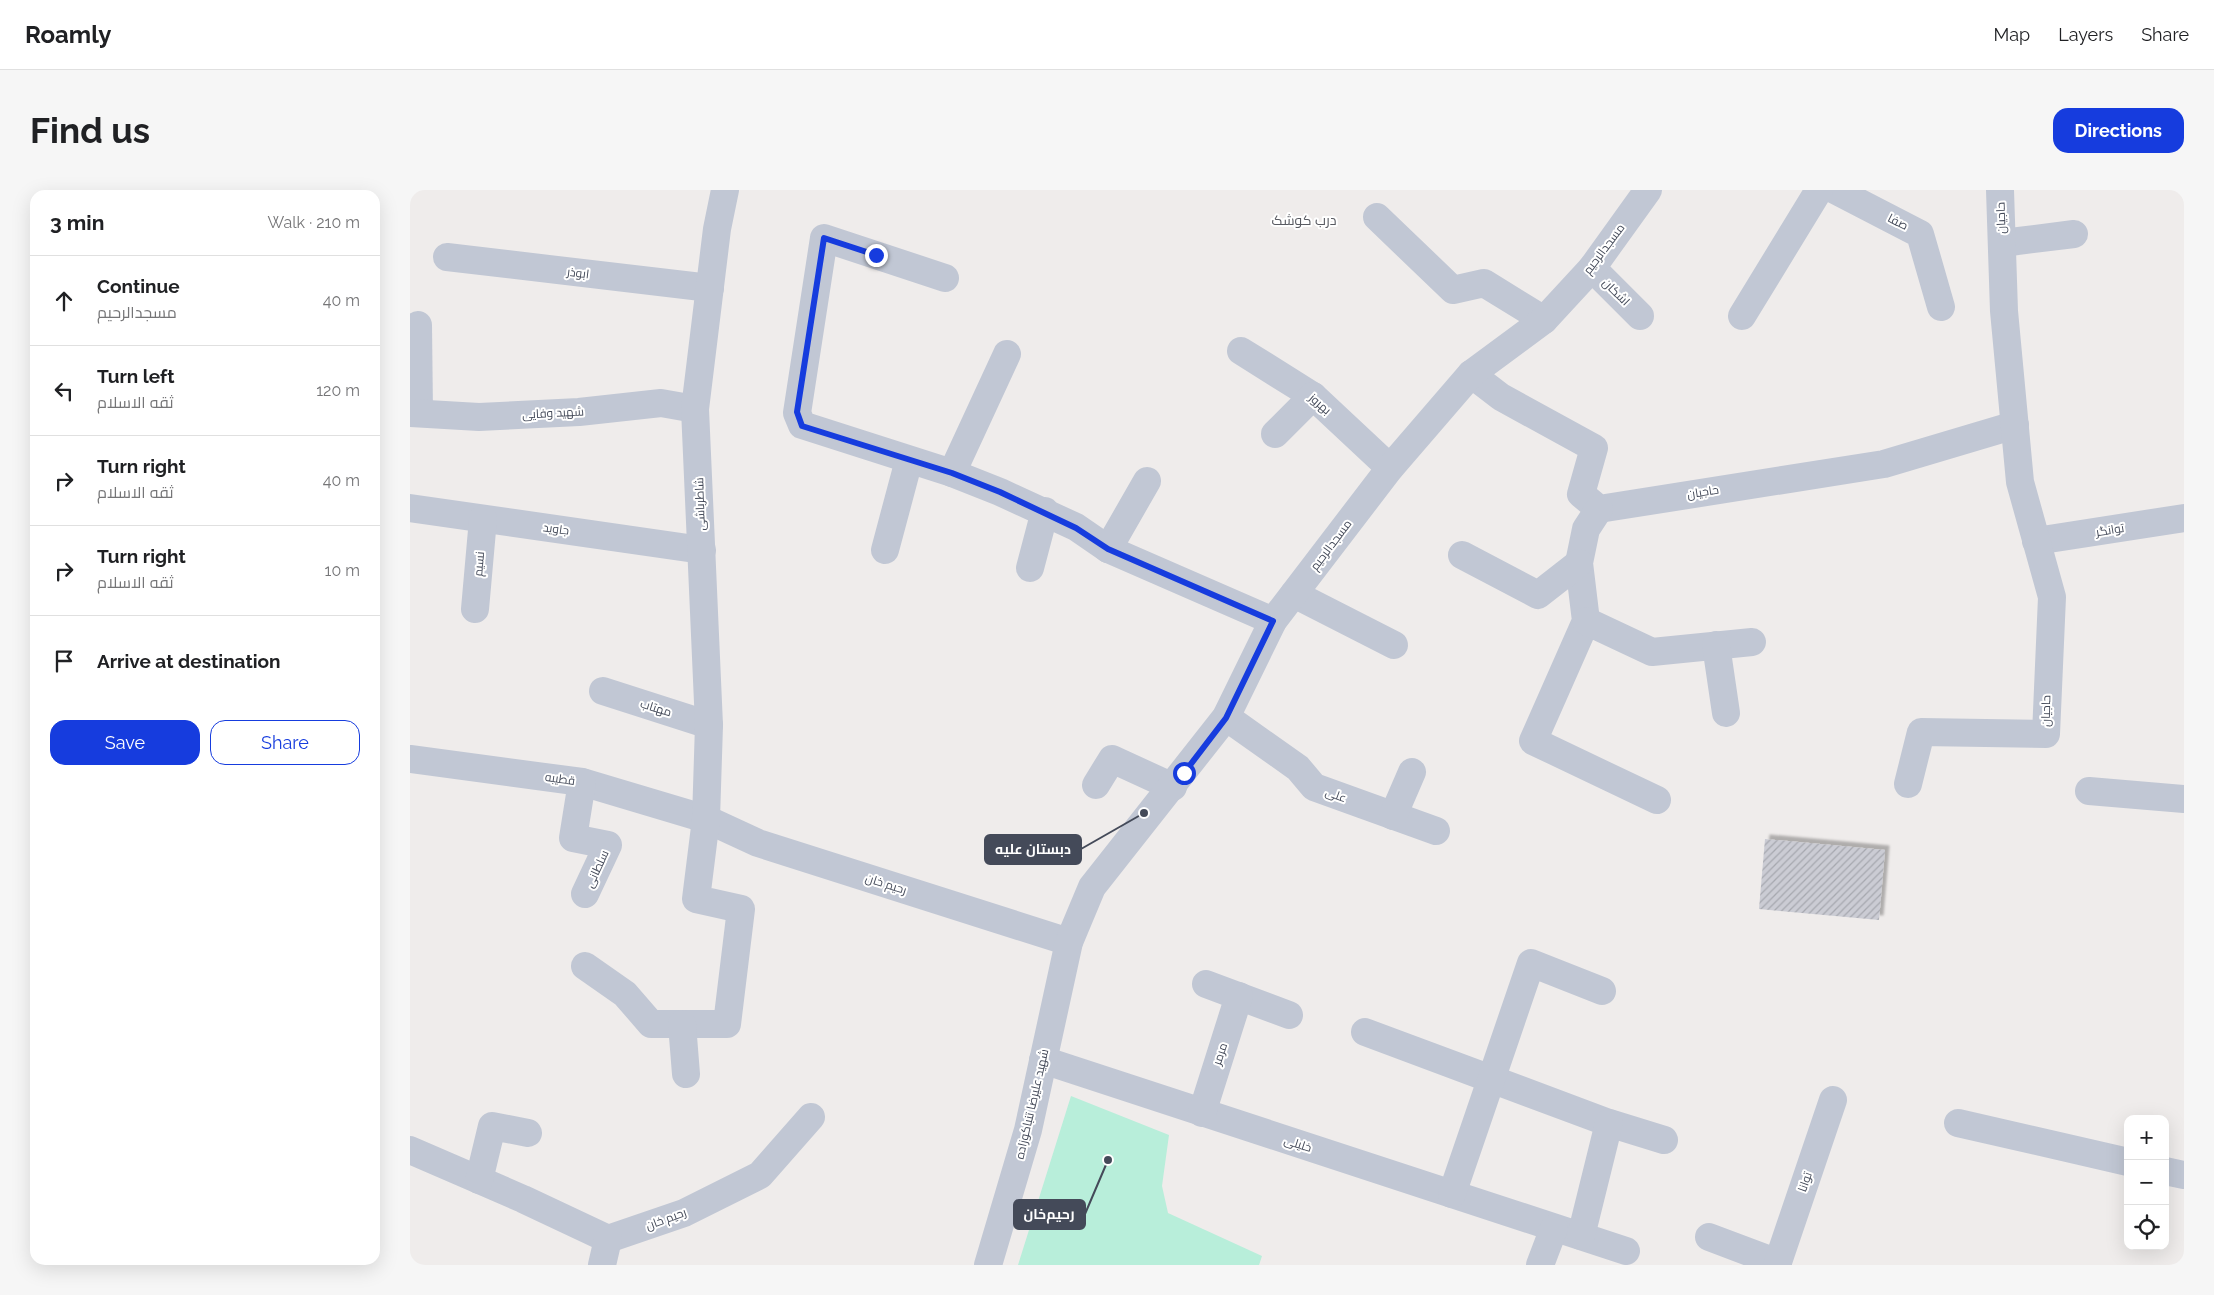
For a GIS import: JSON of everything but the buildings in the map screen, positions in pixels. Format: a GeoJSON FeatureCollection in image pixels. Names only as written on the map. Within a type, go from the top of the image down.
{"type":"FeatureCollection","features":[{"type":"Feature","properties":{"kind":"street","name":"شاطرباشی"},"geometry":{"type":"LineString","coordinates":[[682,1024],[727,1024],[741,909],[696,899],[706,819],[709,725],[695,409],[710,288],[725,190]]}},
{"type":"Feature","properties":{"kind":"street","name":"مسجدالرحیم"},"geometry":{"type":"LineString","coordinates":[[1068,942],[1092,887],[1226,718],[1273,621],[1390,468],[1471,374],[1544,320],[1592,268],[1648,190]]}},
{"type":"Feature","properties":{"kind":"street"},"geometry":{"type":"LineString","coordinates":[[1742,316],[1819,190]]}},
{"type":"Feature","properties":{"kind":"street","name":"صفا"},"geometry":{"type":"LineString","coordinates":[[1835,190],[1920,234],[1941,307]]}},
{"type":"Feature","properties":{"kind":"street","name":"حاجیان"},"geometry":{"type":"LineString","coordinates":[[1908,784],[1920,732],[2046,734],[2052,597],[2020,482],[2004,310],[2000,190]]}},
{"type":"Feature","properties":{"kind":"street"},"geometry":{"type":"LineString","coordinates":[[1377,217],[1453,290],[1484,283],[1544,320]]}},
{"type":"Feature","properties":{"kind":"street"},"geometry":{"type":"LineString","coordinates":[[2002,243],[2074,234]]}},
{"type":"Feature","properties":{"kind":"street"},"geometry":{"type":"LineString","coordinates":[[945,278],[824,238],[797,412],[802,426],[952,473],[1044,511],[1076,528],[1108,549],[1273,621]]}},
{"type":"Feature","properties":{"kind":"street","name":"ابوذر"},"geometry":{"type":"LineString","coordinates":[[447,257],[710,288]]}},
{"type":"Feature","properties":{"kind":"street","name":"اشکان"},"geometry":{"type":"LineString","coordinates":[[1592,268],[1640,316]]}},
{"type":"Feature","properties":{"kind":"street"},"geometry":{"type":"LineString","coordinates":[[414,413],[418,326]]}},
{"type":"Feature","properties":{"kind":"street","name":"بهروز"},"geometry":{"type":"LineString","coordinates":[[1242,351],[1313,396],[1390,468]]}},
{"type":"Feature","properties":{"kind":"street"},"geometry":{"type":"LineString","coordinates":[[952,473],[1007,354]]}},
{"type":"Feature","properties":{"kind":"street"},"geometry":{"type":"LineString","coordinates":[[1471,374],[1502,397],[1594,448],[1581,494],[1600,509],[1586,529],[1579,563],[1586,621],[1533,741],[1657,800]]}},
{"type":"Feature","properties":{"kind":"street"},"geometry":{"type":"LineString","coordinates":[[1275,434],[1313,396]]}},
{"type":"Feature","properties":{"kind":"street","name":"شهید وفایی"},"geometry":{"type":"LineString","coordinates":[[414,413],[488,417],[580,412],[661,403],[695,409]]}},
{"type":"Feature","properties":{"kind":"street","name":"حاجیان"},"geometry":{"type":"LineString","coordinates":[[1600,509],[1884,464],[2015,424]]}},
{"type":"Feature","properties":{"kind":"street"},"geometry":{"type":"LineString","coordinates":[[885,550],[909,460]]}},
{"type":"Feature","properties":{"kind":"street"},"geometry":{"type":"LineString","coordinates":[[1108,549],[1147,481]]}},
{"type":"Feature","properties":{"kind":"street","name":"جاوید"},"geometry":{"type":"LineString","coordinates":[[410,508],[702,550]]}},
{"type":"Feature","properties":{"kind":"street"},"geometry":{"type":"LineString","coordinates":[[1030,568],[1044,511]]}},
{"type":"Feature","properties":{"kind":"street","name":"توانگر"},"geometry":{"type":"LineString","coordinates":[[2036,541],[2184,518]]}},
{"type":"Feature","properties":{"kind":"street","name":"نسیم"},"geometry":{"type":"LineString","coordinates":[[475,609],[483,519]]}},
{"type":"Feature","properties":{"kind":"street"},"geometry":{"type":"LineString","coordinates":[[1462,555],[1538,595],[1579,563]]}},
{"type":"Feature","properties":{"kind":"street"},"geometry":{"type":"LineString","coordinates":[[1294,594],[1394,645]]}},
{"type":"Feature","properties":{"kind":"street"},"geometry":{"type":"LineString","coordinates":[[1586,621],[1652,652],[1752,642]]}},
{"type":"Feature","properties":{"kind":"street"},"geometry":{"type":"LineString","coordinates":[[1716,645],[1726,713]]}},
{"type":"Feature","properties":{"kind":"street","name":"مهتاب"},"geometry":{"type":"LineString","coordinates":[[604,692],[709,725]]}},
{"type":"Feature","properties":{"kind":"street","name":"علی"},"geometry":{"type":"LineString","coordinates":[[1226,718],[1298,768],[1314,787],[1436,831]]}},
{"type":"Feature","properties":{"kind":"street","name":"قطیبه"},"geometry":{"type":"LineString","coordinates":[[410,759],[582,782],[706,819]]}},
{"type":"Feature","properties":{"kind":"street"},"geometry":{"type":"LineString","coordinates":[[1096,785],[1112,759],[1173,787]]}},
{"type":"Feature","properties":{"kind":"street"},"geometry":{"type":"LineString","coordinates":[[1393,816],[1412,772]]}},
{"type":"Feature","properties":{"kind":"street","name":"سلطانی"},"geometry":{"type":"LineString","coordinates":[[582,782],[573,838],[608,845],[585,894]]}},
{"type":"Feature","properties":{"kind":"street"},"geometry":{"type":"LineString","coordinates":[[2089,791],[2184,799]]}},
{"type":"Feature","properties":{"kind":"street","name":"رحیم خان"},"geometry":{"type":"LineString","coordinates":[[706,819],[758,844],[1068,942]]}},
{"type":"Feature","properties":{"kind":"street","name":"شهید علیرضا تنباکوزاده"},"geometry":{"type":"LineString","coordinates":[[988,1265],[1028,1130],[1068,942]]}},
{"type":"Feature","properties":{"kind":"street"},"geometry":{"type":"LineString","coordinates":[[1452,1194],[1531,963],[1602,991]]}},
{"type":"Feature","properties":{"kind":"street"},"geometry":{"type":"LineString","coordinates":[[585,966],[625,994],[651,1024],[682,1024],[686,1074]]}},
{"type":"Feature","properties":{"kind":"street"},"geometry":{"type":"LineString","coordinates":[[1206,984],[1289,1015]]}},
{"type":"Feature","properties":{"kind":"street","name":"مرمر"},"geometry":{"type":"LineString","coordinates":[[1202,1113],[1239,996]]}},
{"type":"Feature","properties":{"kind":"street"},"geometry":{"type":"LineString","coordinates":[[1365,1032],[1609,1123],[1664,1140]]}},
{"type":"Feature","properties":{"kind":"street","name":"خلیلی"},"geometry":{"type":"LineString","coordinates":[[1043,1060],[1626,1251]]}},
{"type":"Feature","properties":{"kind":"street","name":"توانا"},"geometry":{"type":"LineString","coordinates":[[1777,1264],[1833,1100]]}},
{"type":"Feature","properties":{"kind":"street","name":"رحیم خان"},"geometry":{"type":"LineString","coordinates":[[410,1150],[478,1180],[605,1252],[760,1175],[811,1117]]}},
{"type":"Feature","properties":{"kind":"street"},"geometry":{"type":"LineString","coordinates":[[1581,1236],[1609,1123]]}},
{"type":"Feature","properties":{"kind":"street"},"geometry":{"type":"LineString","coordinates":[[1958,1123],[2124,1161]]}},
{"type":"Feature","properties":{"kind":"street"},"geometry":{"type":"LineString","coordinates":[[478,1180],[492,1126],[528,1133]]}},
{"type":"Feature","properties":{"kind":"street"},"geometry":{"type":"LineString","coordinates":[[2169,1172],[2184,1175]]}},
{"type":"Feature","properties":{"kind":"street"},"geometry":{"type":"LineString","coordinates":[[1540,1265],[1554,1228]]}},
{"type":"Feature","properties":{"kind":"street"},"geometry":{"type":"LineString","coordinates":[[1709,1237],[1777,1264]]}},
{"type":"Feature","properties":{"kind":"green space"},"geometry":{"type":"Polygon","coordinates":[[[1071,1096],[1169,1135],[1162,1186],[1168,1213],[1262,1256],[1259,1265],[1018,1265],[1071,1096]]]}},
{"type":"Feature","properties":{"kind":"place","name":"دبستان علیه"},"geometry":{"type":"Point","coordinates":[1144,813]}},
{"type":"Feature","properties":{"kind":"place","name":"رحیم‌خان"},"geometry":{"type":"Point","coordinates":[1108,1160]}},
{"type":"Feature","properties":{"kind":"district","name":"درب کوشک"},"geometry":{"type":"Point","coordinates":[1304,220]}},
{"type":"Feature","properties":{"kind":"route"},"geometry":{"type":"LineString","coordinates":[[876,255],[824,238],[797,412],[802,426],[952,473],[1000,492],[1044,511],[1076,528],[1108,549],[1182,579],[1273,621],[1226,718],[1184,773]]}}]}
